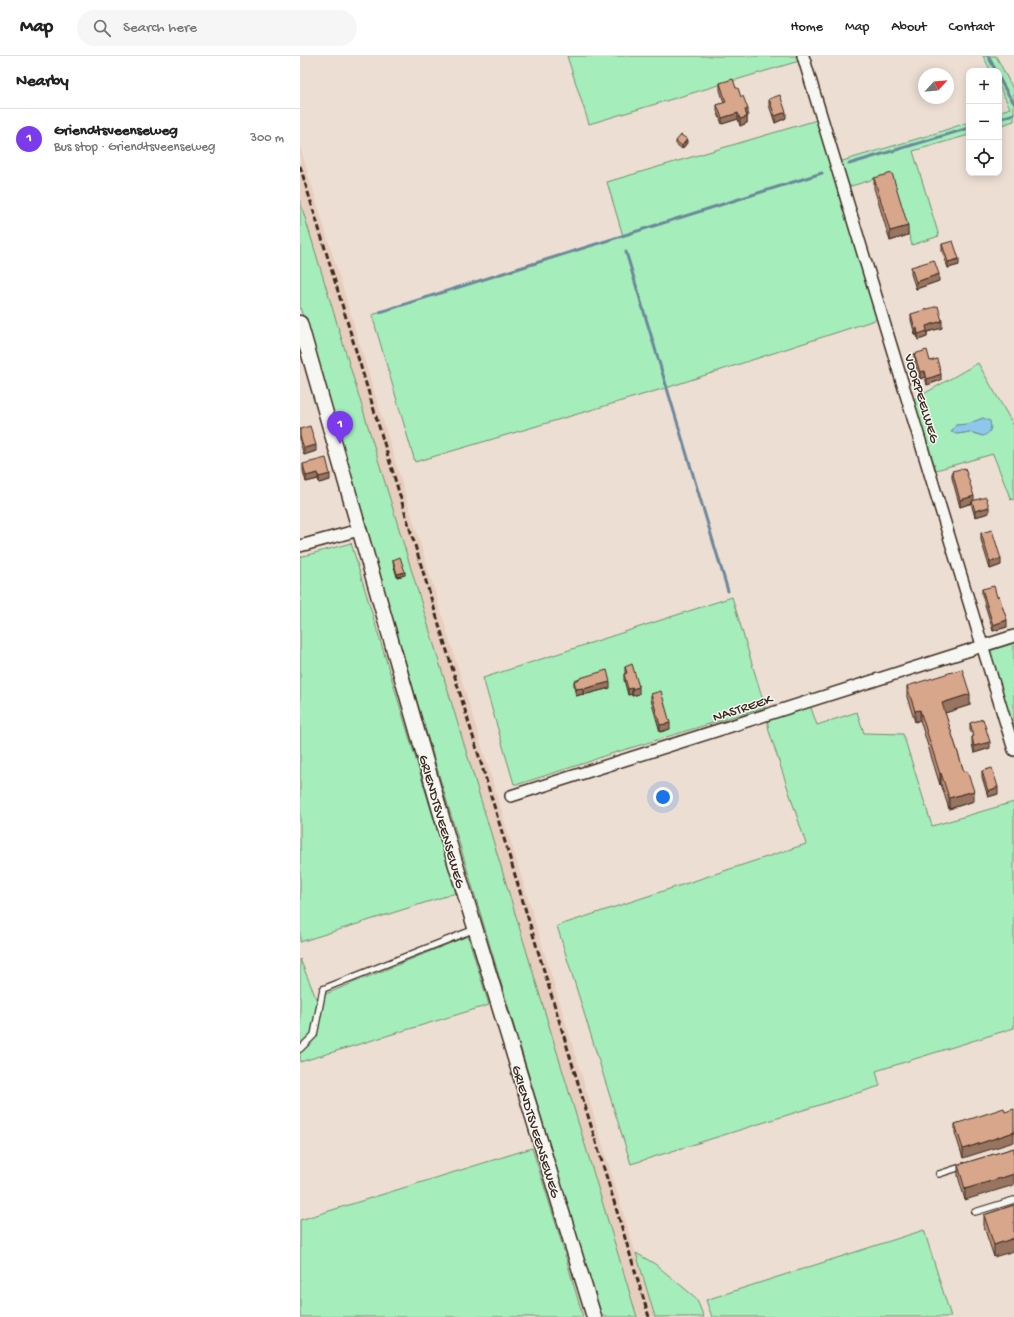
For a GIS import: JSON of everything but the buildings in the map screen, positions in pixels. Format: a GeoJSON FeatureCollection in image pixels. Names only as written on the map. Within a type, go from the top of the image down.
{"type":"FeatureCollection","features":[{"type":"Feature","properties":{"kind":"street","name":"VOORPEELWEG"},"geometry":{"type":"LineString","coordinates":[[803,56],[1014,750]]}},
{"type":"Feature","properties":{"kind":"street","name":"GRIENDTSVEENSEWEG"},"geometry":{"type":"LineString","coordinates":[[300,323],[451,849],[594,1317]]}},
{"type":"Feature","properties":{"kind":"street"},"geometry":{"type":"LineString","coordinates":[[300,546],[359,530]]}},
{"type":"Feature","properties":{"kind":"street","name":"NASTREEK"},"geometry":{"type":"LineString","coordinates":[[511,796],[1014,636]]}},
{"type":"Feature","properties":{"kind":"lane"},"geometry":{"type":"LineString","coordinates":[[300,1049],[314,1035],[323,989],[475,929]]}},
{"type":"Feature","properties":{"kind":"lane"},"geometry":{"type":"LineString","coordinates":[[939,1174],[969,1164]]}},
{"type":"Feature","properties":{"kind":"lane"},"geometry":{"type":"LineString","coordinates":[[975,1212],[1014,1200]]}},
{"type":"Feature","properties":{"kind":"shaded area"},"geometry":{"type":"Polygon","coordinates":[[[300,147],[655,1317],[637,1317],[300,201],[300,147]]]}},
{"type":"Feature","properties":{"kind":"green space"},"geometry":{"type":"Polygon","coordinates":[[[567,56],[797,56],[799,61],[589,124],[567,56]]]}},
{"type":"Feature","properties":{"kind":"green space"},"geometry":{"type":"Polygon","coordinates":[[[983,56],[996,56],[1014,91],[1014,121],[1002,125],[1002,111],[1010,108],[1002,92],[1002,68],[989,68],[983,56]]]}},
{"type":"Feature","properties":{"kind":"green space"},"geometry":{"type":"Polygon","coordinates":[[[817,120],[878,319],[669,387],[415,462],[372,315],[516,268],[623,236],[607,182],[817,120]]]}},
{"type":"Feature","properties":{"kind":"green space"},"geometry":{"type":"Polygon","coordinates":[[[966,123],[966,136],[913,151],[939,236],[912,245],[891,174],[848,187],[839,162],[966,123]]]}},
{"type":"Feature","properties":{"kind":"green space"},"geometry":{"type":"Polygon","coordinates":[[[300,201],[637,1317],[601,1317],[300,307],[300,201]]]}},
{"type":"Feature","properties":{"kind":"green space"},"geometry":{"type":"Polygon","coordinates":[[[978,363],[1014,426],[1014,499],[1011,500],[993,454],[936,470],[913,400],[978,363]],[[983,418],[968,424],[956,425],[957,434],[969,432],[983,436],[983,418]]]}},
{"type":"Feature","properties":{"kind":"green space"},"geometry":{"type":"Polygon","coordinates":[[[351,543],[456,893],[300,942],[300,557],[351,543]]]}},
{"type":"Feature","properties":{"kind":"green space"},"geometry":{"type":"Polygon","coordinates":[[[732,597],[765,707],[604,756],[519,784],[514,784],[483,678],[732,597]]]}},
{"type":"Feature","properties":{"kind":"green space"},"geometry":{"type":"Polygon","coordinates":[[[1014,643],[1014,735],[989,651],[1014,643]]]}},
{"type":"Feature","properties":{"kind":"green space"},"geometry":{"type":"Polygon","coordinates":[[[810,705],[817,725],[857,712],[864,733],[903,734],[932,826],[1014,802],[1014,1028],[876,1071],[880,1086],[631,1164],[557,926],[806,844],[769,731],[767,718],[810,705]]]}},
{"type":"Feature","properties":{"kind":"green space"},"geometry":{"type":"Polygon","coordinates":[[[468,936],[489,1005],[300,1062],[300,959],[316,998],[468,936]]]}},
{"type":"Feature","properties":{"kind":"green space"},"geometry":{"type":"Polygon","coordinates":[[[532,1148],[583,1317],[300,1317],[300,1220],[532,1148]]]}},
{"type":"Feature","properties":{"kind":"green space"},"geometry":{"type":"Polygon","coordinates":[[[924,1230],[951,1317],[712,1317],[706,1300],[924,1230]]]}},
{"type":"Feature","properties":{"kind":"green space"},"geometry":{"type":"Polygon","coordinates":[[[636,1253],[655,1264],[696,1298],[704,1317],[655,1317],[636,1253]]]}},
{"type":"Feature","properties":{"kind":"water"},"geometry":{"type":"Polygon","coordinates":[[[983,418],[990,421],[991,429],[983,436],[970,432],[957,434],[951,432],[956,425],[968,424],[983,418]]]}},
{"type":"Feature","properties":{"kind":"waterway"},"geometry":{"type":"LineString","coordinates":[[988,56],[994,68]]}},
{"type":"Feature","properties":{"kind":"waterway"},"geometry":{"type":"LineString","coordinates":[[1002,83],[1014,103]]}},
{"type":"Feature","properties":{"kind":"waterway"},"geometry":{"type":"LineString","coordinates":[[1002,118],[1014,114]]}},
{"type":"Feature","properties":{"kind":"waterway"},"geometry":{"type":"LineString","coordinates":[[849,164],[966,129]]}},
{"type":"Feature","properties":{"kind":"waterway"},"geometry":{"type":"LineString","coordinates":[[380,312],[822,173]]}},
{"type":"Feature","properties":{"kind":"waterway"},"geometry":{"type":"LineString","coordinates":[[626,252],[728,591]]}},
{"type":"Feature","properties":{"kind":"railway"},"geometry":{"type":"LineString","coordinates":[[300,166],[649,1317]]}},
{"type":"Feature","properties":{"kind":"place","name":"Griendtsveenseweg"},"geometry":{"type":"Point","coordinates":[340,444]}}]}
